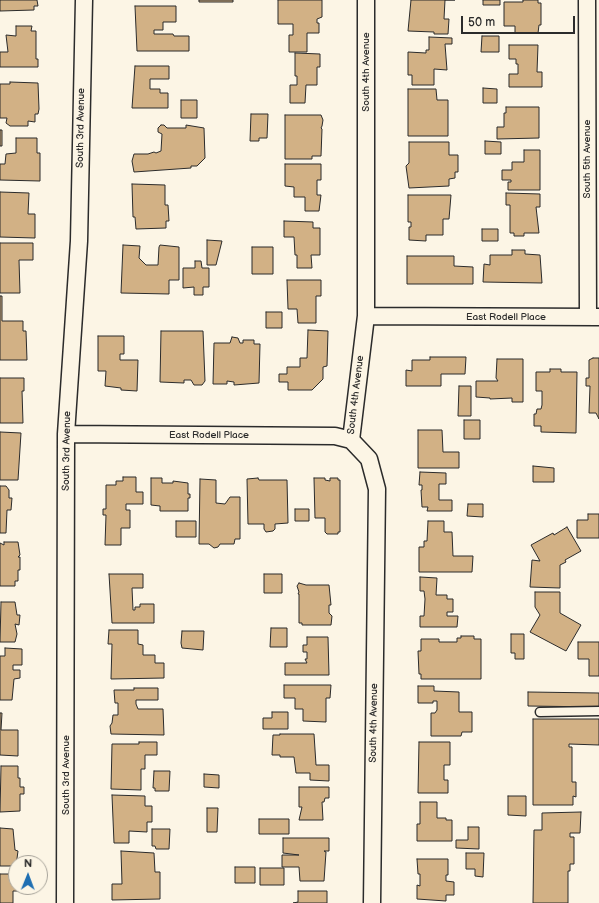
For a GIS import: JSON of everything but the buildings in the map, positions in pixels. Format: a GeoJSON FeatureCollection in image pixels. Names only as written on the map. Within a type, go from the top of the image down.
{"type":"FeatureCollection","features":[{"type":"Feature","properties":{"kind":"street","name":"South 3rd Avenue"},"geometry":{"type":"LineString","coordinates":[[65,903],[66,434],[79,240],[84,0]]}},
{"type":"Feature","properties":{"kind":"street","name":"South 4th Avenue"},"geometry":{"type":"LineString","coordinates":[[366,0],[366,316],[351,440],[369,459],[377,489],[372,903]]}},
{"type":"Feature","properties":{"kind":"street","name":"South 5th Avenue"},"geometry":{"type":"LineString","coordinates":[[587,0],[593,317]]}},
{"type":"Feature","properties":{"kind":"street","name":"East Rodell Place"},"geometry":{"type":"LineString","coordinates":[[366,316],[593,317]]}},
{"type":"Feature","properties":{"kind":"street","name":"East Rodell Place"},"geometry":{"type":"LineString","coordinates":[[66,434],[335,436],[351,440]]}},
{"type":"Feature","properties":{"kind":"lane"},"geometry":{"type":"LineString","coordinates":[[540,712],[599,711]]}}]}
